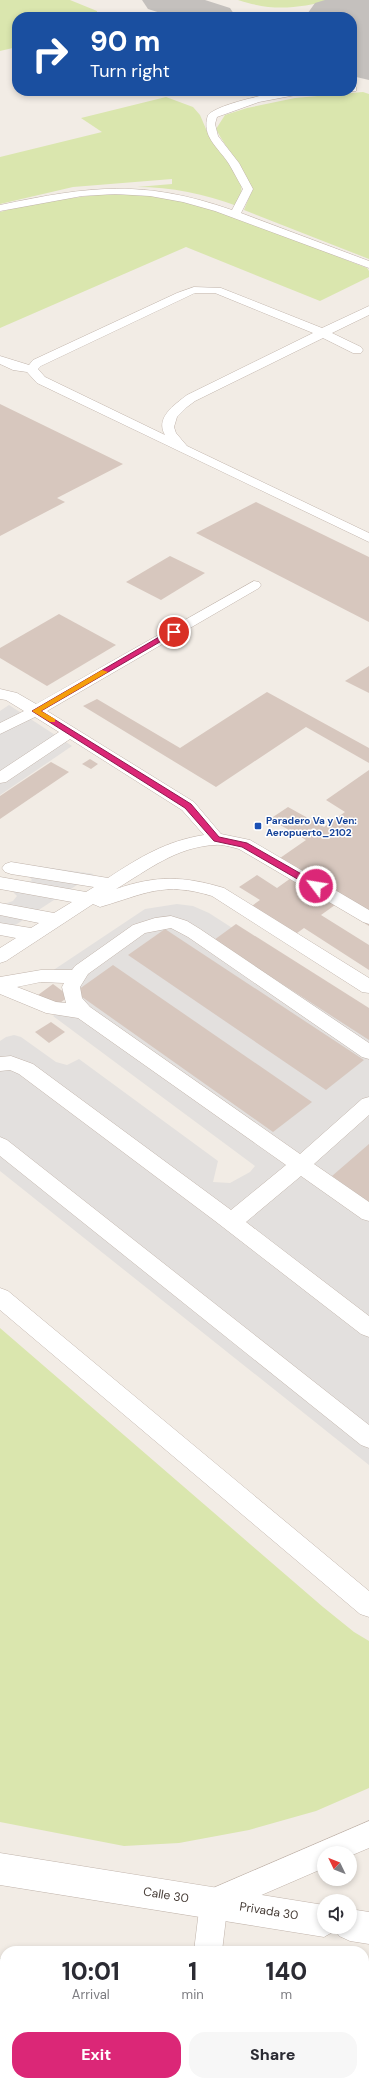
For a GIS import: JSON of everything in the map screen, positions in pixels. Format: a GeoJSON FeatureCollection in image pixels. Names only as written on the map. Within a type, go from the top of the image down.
{"type":"FeatureCollection","features":[{"type":"Feature","properties":{"kind":"street","name":"Calle 30"},"geometry":{"type":"LineString","coordinates":[[0,1869],[214,1902]]}},
{"type":"Feature","properties":{"kind":"street","name":"Privada 30"},"geometry":{"type":"LineString","coordinates":[[214,1902],[317,1919]]}},
{"type":"Feature","properties":{"kind":"street"},"geometry":{"type":"LineString","coordinates":[[357,1926],[369,1928]]}},
{"type":"Feature","properties":{"kind":"lane"},"geometry":{"type":"LineString","coordinates":[[235,214],[240,208],[248,189],[234,163],[213,136],[210,124],[213,115],[230,107],[274,96]]}},
{"type":"Feature","properties":{"kind":"lane"},"geometry":{"type":"LineString","coordinates":[[0,208],[41,199],[72,190],[154,183]]}},
{"type":"Feature","properties":{"kind":"lane"},"geometry":{"type":"LineString","coordinates":[[41,199],[104,190],[172,195],[235,214],[369,265]]}},
{"type":"Feature","properties":{"kind":"lane"},"geometry":{"type":"LineString","coordinates":[[32,369],[37,363],[194,290],[205,289],[228,294],[323,333],[357,350],[369,354]]}},
{"type":"Feature","properties":{"kind":"lane"},"geometry":{"type":"LineString","coordinates":[[182,449],[170,437],[167,423],[173,411],[191,398],[369,310]]}},
{"type":"Feature","properties":{"kind":"lane"},"geometry":{"type":"LineString","coordinates":[[288,351],[308,347],[326,346],[357,350]]}},
{"type":"Feature","properties":{"kind":"lane"},"geometry":{"type":"LineString","coordinates":[[0,360],[18,367],[32,369]]}},
{"type":"Feature","properties":{"kind":"lane"},"geometry":{"type":"LineString","coordinates":[[32,369],[34,374],[41,380],[369,538]]}},
{"type":"Feature","properties":{"kind":"lane"},"geometry":{"type":"LineString","coordinates":[[0,729],[36,711],[254,585]]}},
{"type":"Feature","properties":{"kind":"lane"},"geometry":{"type":"LineString","coordinates":[[0,694],[11,696],[188,806],[216,839]]}},
{"type":"Feature","properties":{"kind":"lane"},"geometry":{"type":"LineString","coordinates":[[0,778],[70,732]]}},
{"type":"Feature","properties":{"kind":"lane"},"geometry":{"type":"LineString","coordinates":[[0,957],[146,862],[184,844],[216,839],[244,844],[369,918]]}},
{"type":"Feature","properties":{"kind":"lane"},"geometry":{"type":"LineString","coordinates":[[11,868],[112,884]]}},
{"type":"Feature","properties":{"kind":"lane"},"geometry":{"type":"LineString","coordinates":[[0,883],[90,899]]}},
{"type":"Feature","properties":{"kind":"lane"},"geometry":{"type":"LineString","coordinates":[[0,930],[47,927],[99,902],[147,884],[160,883],[204,887],[218,892],[369,987]]}},
{"type":"Feature","properties":{"kind":"lane"},"geometry":{"type":"LineString","coordinates":[[0,909],[47,927]]}},
{"type":"Feature","properties":{"kind":"lane"},"geometry":{"type":"LineString","coordinates":[[369,1052],[181,925],[171,922],[155,924],[139,930],[81,970],[71,987],[72,1000],[82,1012],[369,1213]]}},
{"type":"Feature","properties":{"kind":"lane"},"geometry":{"type":"LineString","coordinates":[[0,983],[41,976],[76,977]]}},
{"type":"Feature","properties":{"kind":"lane"},"geometry":{"type":"LineString","coordinates":[[0,987],[53,1008],[82,1012]]}},
{"type":"Feature","properties":{"kind":"lane"},"geometry":{"type":"LineString","coordinates":[[0,1064],[11,1063],[26,1069],[231,1222],[369,1328]]}},
{"type":"Feature","properties":{"kind":"lane"},"geometry":{"type":"LineString","coordinates":[[231,1222],[300,1165],[369,1104]]}},
{"type":"Feature","properties":{"kind":"lane"},"geometry":{"type":"LineString","coordinates":[[0,1145],[369,1438]]}},
{"type":"Feature","properties":{"kind":"lane"},"geometry":{"type":"LineString","coordinates":[[0,1298],[369,1606]]}},
{"type":"Feature","properties":{"kind":"lane"},"geometry":{"type":"LineString","coordinates":[[341,1846],[369,1834]]}},
{"type":"Feature","properties":{"kind":"lane"},"geometry":{"type":"LineString","coordinates":[[209,1946],[214,1902],[317,1857]]}},
{"type":"Feature","properties":{"kind":"green space"},"geometry":{"type":"Polygon","coordinates":[[[0,0],[70,0],[97,11],[12,12],[12,48],[0,51],[0,0]]]}},
{"type":"Feature","properties":{"kind":"green space"},"geometry":{"type":"Polygon","coordinates":[[[238,0],[334,0],[286,8],[251,4],[238,0]]]}},
{"type":"Feature","properties":{"kind":"green space"},"geometry":{"type":"Polygon","coordinates":[[[363,92],[369,94],[369,259],[244,210],[252,190],[249,181],[216,129],[225,115],[247,108],[295,98],[318,96],[357,96],[357,93],[363,92]]]}},
{"type":"Feature","properties":{"kind":"green space"},"geometry":{"type":"Polygon","coordinates":[[[166,97],[193,107],[200,115],[209,136],[223,152],[241,185],[242,198],[237,206],[188,192],[162,188],[137,187],[172,184],[172,179],[73,187],[0,204],[0,157],[102,132],[81,118],[166,97]]]}},
{"type":"Feature","properties":{"kind":"green space"},"geometry":{"type":"Polygon","coordinates":[[[114,194],[160,197],[194,203],[269,228],[367,268],[369,271],[369,277],[320,301],[186,247],[0,328],[0,212],[34,203],[114,194]]]}},
{"type":"Feature","properties":{"kind":"green space"},"geometry":{"type":"Polygon","coordinates":[[[0,1328],[323,1607],[354,1632],[369,1641],[369,1788],[316,1811],[249,1830],[179,1843],[124,1846],[0,1822],[0,1328]]]}},
{"type":"Feature","properties":{"kind":"shaded area"},"geometry":{"type":"Polygon","coordinates":[[[9,705],[72,746],[0,795],[0,711],[9,705]]]}},
{"type":"Feature","properties":{"kind":"shaded area"},"geometry":{"type":"Polygon","coordinates":[[[9,862],[94,874],[0,935],[0,903],[4,904],[13,901],[17,896],[0,879],[28,883],[32,880],[30,877],[5,872],[9,862]]]}},
{"type":"Feature","properties":{"kind":"shaded area"},"geometry":{"type":"Polygon","coordinates":[[[177,904],[193,906],[209,913],[369,1016],[369,1465],[0,1171],[0,1041],[6,1037],[14,1035],[21,1037],[56,1062],[67,1065],[79,1059],[218,1161],[213,1182],[230,1183],[250,1172],[255,1166],[53,1016],[83,993],[52,971],[145,909],[177,904]]]}},
{"type":"Feature","properties":{"kind":"building"},"geometry":{"type":"Polygon","coordinates":[[[0,404],[123,464],[57,498],[65,502],[0,536],[0,404]]]}},
{"type":"Feature","properties":{"kind":"building"},"geometry":{"type":"Polygon","coordinates":[[[256,502],[369,557],[369,622],[196,533],[256,502]]]}},
{"type":"Feature","properties":{"kind":"building"},"geometry":{"type":"Polygon","coordinates":[[[170,556],[205,573],[161,600],[126,582],[170,556]]]}},
{"type":"Feature","properties":{"kind":"building"},"geometry":{"type":"Polygon","coordinates":[[[59,614],[116,645],[47,686],[0,658],[0,648],[59,614]]]}},
{"type":"Feature","properties":{"kind":"building"},"geometry":{"type":"Polygon","coordinates":[[[369,666],[369,693],[345,681],[369,666]]]}},
{"type":"Feature","properties":{"kind":"building"},"geometry":{"type":"Polygon","coordinates":[[[267,692],[369,748],[369,763],[306,727],[216,787],[83,706],[97,699],[180,748],[267,692]]]}},
{"type":"Feature","properties":{"kind":"building"},"geometry":{"type":"Polygon","coordinates":[[[90,759],[98,764],[91,769],[82,764],[90,759]]]}},
{"type":"Feature","properties":{"kind":"building"},"geometry":{"type":"Polygon","coordinates":[[[51,762],[69,772],[0,819],[0,796],[51,762]]]}},
{"type":"Feature","properties":{"kind":"building"},"geometry":{"type":"Polygon","coordinates":[[[369,770],[369,926],[335,905],[321,915],[369,945],[369,970],[304,928],[293,936],[249,908],[260,900],[239,887],[257,875],[277,888],[291,878],[270,865],[306,840],[270,819],[288,807],[324,827],[345,812],[326,800],[369,770]]]}},
{"type":"Feature","properties":{"kind":"building"},"geometry":{"type":"Polygon","coordinates":[[[236,924],[369,1008],[369,1040],[214,940],[236,924]]]}},
{"type":"Feature","properties":{"kind":"building"},"geometry":{"type":"Polygon","coordinates":[[[165,929],[364,1060],[326,1090],[128,955],[165,929]]]}},
{"type":"Feature","properties":{"kind":"building"},"geometry":{"type":"Polygon","coordinates":[[[113,965],[312,1102],[273,1132],[75,992],[113,965]]]}},
{"type":"Feature","properties":{"kind":"building"},"geometry":{"type":"Polygon","coordinates":[[[53,984],[69,996],[55,1007],[38,995],[53,984]]]}},
{"type":"Feature","properties":{"kind":"building"},"geometry":{"type":"Polygon","coordinates":[[[51,1022],[65,1032],[49,1043],[35,1032],[51,1022]]]}},
{"type":"Feature","properties":{"kind":"building"},"geometry":{"type":"Polygon","coordinates":[[[369,1144],[369,1202],[332,1176],[369,1144]]]}},
{"type":"Feature","properties":{"kind":"taxiway"},"geometry":{"type":"LineString","coordinates":[[163,0],[200,12]]}},
{"type":"Feature","properties":{"kind":"taxiway"},"geometry":{"type":"LineString","coordinates":[[357,63],[369,67]]}},
{"type":"Feature","properties":{"kind":"runway"},"geometry":{"type":"LineString","coordinates":[[357,24],[369,21]]}},
{"type":"Feature","properties":{"kind":"slow traffic"},"geometry":{"type":"LineString","coordinates":[[52,721],[36,711],[104,672]]}},
{"type":"Feature","properties":{"kind":"place","name":"Paradero Va y Ven: Aeropuerto_2102"},"geometry":{"type":"Point","coordinates":[258,826]}},
{"type":"Feature","properties":{"kind":"route"},"geometry":{"type":"LineString","coordinates":[[174,632],[36,711],[188,806],[216,839],[244,844],[316,886]]}}]}
